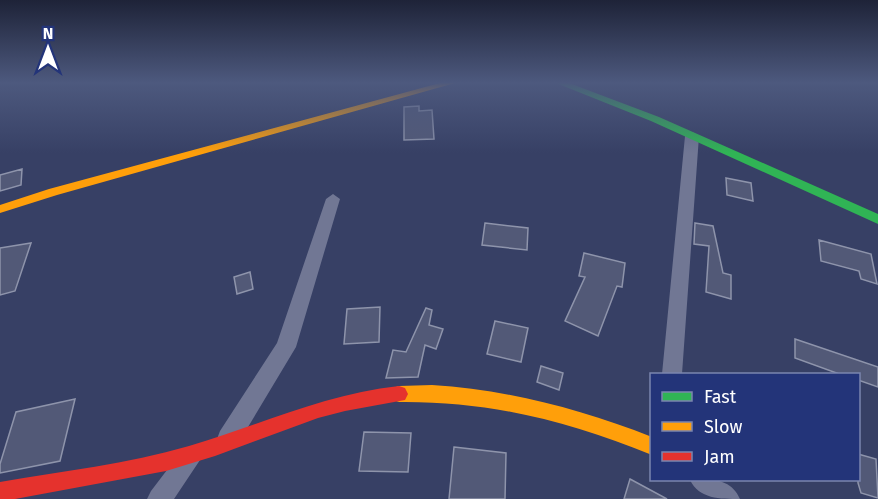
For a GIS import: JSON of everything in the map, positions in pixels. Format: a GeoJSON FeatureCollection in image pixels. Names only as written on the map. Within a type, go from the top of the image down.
{"type":"FeatureCollection","features":[{"type":"Feature","properties":{"kind":"street"},"geometry":{"type":"LineString","coordinates":[[0,209],[53,192],[365,106]]}},
{"type":"Feature","properties":{"kind":"street"},"geometry":{"type":"LineString","coordinates":[[619,106],[692,136],[878,219]]}},
{"type":"Feature","properties":{"kind":"street"},"geometry":{"type":"LineString","coordinates":[[672,373],[692,136]]}},
{"type":"Feature","properties":{"kind":"street"},"geometry":{"type":"LineString","coordinates":[[226,443],[286,347],[333,199]]}},
{"type":"Feature","properties":{"kind":"street"},"geometry":{"type":"LineString","coordinates":[[0,492],[165,460],[226,443],[344,402],[407,393],[467,394],[619,431],[650,446]]}},
{"type":"Feature","properties":{"kind":"street"},"geometry":{"type":"LineString","coordinates":[[159,499],[195,452]]}},
{"type":"Feature","properties":{"kind":"street"},"geometry":{"type":"LineString","coordinates":[[703,481],[728,499]]}},
{"type":"Feature","properties":{"kind":"building"},"geometry":{"type":"Polygon","coordinates":[[[419,106],[419,111],[432,110],[434,139],[404,140],[404,107],[419,106]]]}},
{"type":"Feature","properties":{"kind":"building"},"geometry":{"type":"Polygon","coordinates":[[[22,169],[21,185],[0,191],[0,175],[22,169]]]}},
{"type":"Feature","properties":{"kind":"building"},"geometry":{"type":"Polygon","coordinates":[[[726,178],[751,183],[753,201],[727,195],[726,178]]]}},
{"type":"Feature","properties":{"kind":"building"},"geometry":{"type":"Polygon","coordinates":[[[485,223],[528,228],[527,250],[482,245],[485,223]]]}},
{"type":"Feature","properties":{"kind":"building"},"geometry":{"type":"Polygon","coordinates":[[[695,223],[713,226],[723,273],[731,275],[731,299],[706,292],[709,246],[694,244],[695,223]]]}},
{"type":"Feature","properties":{"kind":"building"},"geometry":{"type":"Polygon","coordinates":[[[819,240],[871,254],[877,284],[861,279],[859,271],[821,261],[819,240]]]}},
{"type":"Feature","properties":{"kind":"building"},"geometry":{"type":"Polygon","coordinates":[[[31,243],[15,291],[0,295],[0,248],[31,243]]]}},
{"type":"Feature","properties":{"kind":"building"},"geometry":{"type":"Polygon","coordinates":[[[584,253],[625,263],[622,287],[617,286],[598,336],[565,321],[585,277],[579,276],[584,253]]]}},
{"type":"Feature","properties":{"kind":"building"},"geometry":{"type":"Polygon","coordinates":[[[250,272],[253,289],[237,294],[234,277],[250,272]]]}},
{"type":"Feature","properties":{"kind":"building"},"geometry":{"type":"Polygon","coordinates":[[[380,307],[379,342],[344,344],[347,309],[380,307]]]}},
{"type":"Feature","properties":{"kind":"building"},"geometry":{"type":"Polygon","coordinates":[[[426,308],[432,310],[429,325],[443,329],[436,349],[425,345],[418,377],[386,378],[393,350],[406,352],[426,308]]]}},
{"type":"Feature","properties":{"kind":"building"},"geometry":{"type":"Polygon","coordinates":[[[495,321],[528,328],[521,362],[487,354],[495,321]]]}},
{"type":"Feature","properties":{"kind":"building"},"geometry":{"type":"Polygon","coordinates":[[[795,339],[878,367],[878,387],[860,381],[860,373],[836,373],[795,358],[795,339]]]}},
{"type":"Feature","properties":{"kind":"building"},"geometry":{"type":"Polygon","coordinates":[[[541,366],[563,373],[559,390],[537,382],[541,366]]]}},
{"type":"Feature","properties":{"kind":"building"},"geometry":{"type":"Polygon","coordinates":[[[75,399],[60,461],[0,473],[0,464],[16,412],[75,399]]]}},
{"type":"Feature","properties":{"kind":"building"},"geometry":{"type":"Polygon","coordinates":[[[364,432],[411,433],[408,472],[359,471],[364,432]]]}},
{"type":"Feature","properties":{"kind":"building"},"geometry":{"type":"Polygon","coordinates":[[[454,447],[506,453],[505,499],[449,499],[454,447]]]}},
{"type":"Feature","properties":{"kind":"building"},"geometry":{"type":"Polygon","coordinates":[[[860,455],[876,459],[878,498],[861,493],[858,483],[860,481],[860,455]]]}},
{"type":"Feature","properties":{"kind":"building"},"geometry":{"type":"Polygon","coordinates":[[[630,479],[667,499],[624,499],[630,479]]]}},
{"type":"Feature","properties":{"kind":"traffic: fast"},"geometry":{"type":"LineString","coordinates":[[622,106],[878,219]]}},
{"type":"Feature","properties":{"kind":"traffic: slow"},"geometry":{"type":"LineString","coordinates":[[0,209],[53,192],[365,106]]}},
{"type":"Feature","properties":{"kind":"traffic: slow"},"geometry":{"type":"LineString","coordinates":[[399,394],[464,395],[528,406],[591,423],[650,445]]}},
{"type":"Feature","properties":{"kind":"traffic: jam"},"geometry":{"type":"LineString","coordinates":[[0,492],[166,461],[215,447],[318,410],[372,397],[399,394]]}}]}
